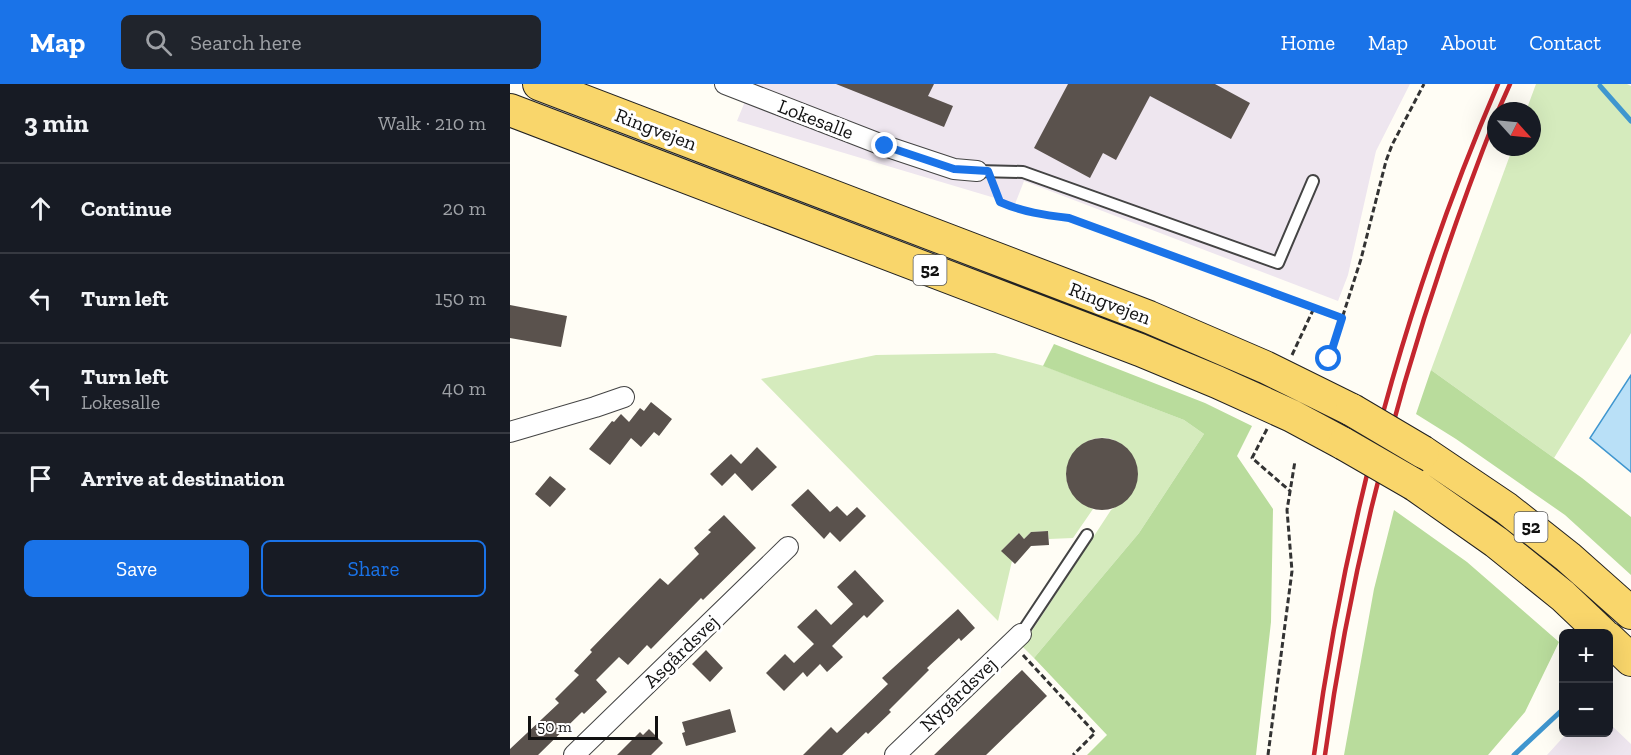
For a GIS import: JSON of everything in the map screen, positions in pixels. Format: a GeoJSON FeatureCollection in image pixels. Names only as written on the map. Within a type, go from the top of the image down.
{"type":"FeatureCollection","features":[{"type":"Feature","properties":{"kind":"main road","name":"Ringvejen"},"geometry":{"type":"LineString","coordinates":[[539,84],[1149,318],[1265,367],[1352,410],[1423,452],[1506,508],[1568,557],[1631,613]]}},
{"type":"Feature","properties":{"kind":"main road","name":"Ringvejen"},"geometry":{"type":"LineString","coordinates":[[510,110],[1140,350],[1292,416],[1414,485],[1496,542],[1563,596],[1599,629]]}},
{"type":"Feature","properties":{"kind":"main road"},"geometry":{"type":"LineString","coordinates":[[1613,643],[1631,660]]}},
{"type":"Feature","properties":{"kind":"street","name":"Lokesalle"},"geometry":{"type":"LineString","coordinates":[[725,84],[885,146],[954,169],[983,171]]}},
{"type":"Feature","properties":{"kind":"street"},"geometry":{"type":"LineString","coordinates":[[510,432],[624,397]]}},
{"type":"Feature","properties":{"kind":"street","name":"Asgårdsvej"},"geometry":{"type":"LineString","coordinates":[[574,755],[788,547]]}},
{"type":"Feature","properties":{"kind":"street","name":"Nygårdsvej"},"geometry":{"type":"LineString","coordinates":[[895,755],[1016,638]]}},
{"type":"Feature","properties":{"kind":"lane"},"geometry":{"type":"LineString","coordinates":[[983,171],[1023,172],[1278,263],[1312,181]]}},
{"type":"Feature","properties":{"kind":"lane"},"geometry":{"type":"LineString","coordinates":[[1016,638],[1087,535]]}},
{"type":"Feature","properties":{"kind":"path"},"geometry":{"type":"LineString","coordinates":[[1329,359],[1361,259],[1386,160],[1424,84]]}},
{"type":"Feature","properties":{"kind":"path"},"geometry":{"type":"LineString","coordinates":[[983,171],[1000,202],[1039,215],[1069,218],[1342,318]]}},
{"type":"Feature","properties":{"kind":"path"},"geometry":{"type":"LineString","coordinates":[[1290,359],[1314,308]]}},
{"type":"Feature","properties":{"kind":"path"},"geometry":{"type":"LineString","coordinates":[[1268,426],[1252,458],[1290,491]]}},
{"type":"Feature","properties":{"kind":"path"},"geometry":{"type":"LineString","coordinates":[[1268,755],[1292,571],[1287,510],[1295,461]]}},
{"type":"Feature","properties":{"kind":"path"},"geometry":{"type":"LineString","coordinates":[[1016,638],[1095,733],[1072,755]]}},
{"type":"Feature","properties":{"kind":"shaded area"},"geometry":{"type":"Polygon","coordinates":[[[752,84],[1410,84],[1376,151],[1348,275],[1338,301],[1024,181],[1015,204],[737,121],[752,84]]]}},
{"type":"Feature","properties":{"kind":"shaded area"},"geometry":{"type":"Polygon","coordinates":[[[1613,727],[1631,744],[1631,755],[1547,755],[1563,737],[1613,737],[1613,727]]]}},
{"type":"Feature","properties":{"kind":"green space"},"geometry":{"type":"Polygon","coordinates":[[[1536,84],[1627,84],[1631,86],[1631,333],[1554,458],[1431,370],[1510,156],[1541,156],[1541,102],[1529,102],[1536,84]]]}},
{"type":"Feature","properties":{"kind":"green space"},"geometry":{"type":"Polygon","coordinates":[[[1054,344],[1205,403],[1252,426],[1237,456],[1273,509],[1271,622],[1256,755],[1087,755],[1107,735],[1034,658],[1139,533],[1204,434],[1184,420],[1043,366],[1054,344]]]}},
{"type":"Feature","properties":{"kind":"green space"},"geometry":{"type":"Polygon","coordinates":[[[995,353],[1044,366],[1184,420],[1204,434],[1139,533],[1034,658],[1022,646],[1111,510],[1122,503],[1134,489],[1137,477],[1136,466],[1127,448],[1109,438],[1094,439],[1081,445],[1072,456],[1067,470],[1068,484],[1076,498],[1093,509],[1073,538],[1049,539],[1048,531],[1031,532],[1024,539],[1019,533],[1002,550],[1012,561],[998,621],[761,379],[876,355],[995,353]]]}},
{"type":"Feature","properties":{"kind":"green space"},"geometry":{"type":"Polygon","coordinates":[[[1431,370],[1582,478],[1631,517],[1631,575],[1565,515],[1416,414],[1431,370]]]}},
{"type":"Feature","properties":{"kind":"green space"},"geometry":{"type":"Polygon","coordinates":[[[1394,510],[1467,562],[1559,642],[1525,712],[1488,755],[1344,755],[1374,589],[1394,510]]]}},
{"type":"Feature","properties":{"kind":"water"},"geometry":{"type":"Polygon","coordinates":[[[1631,375],[1631,472],[1590,438],[1631,375]]]}},
{"type":"Feature","properties":{"kind":"building"},"geometry":{"type":"Polygon","coordinates":[[[836,84],[934,84],[928,96],[953,106],[944,127],[836,84]]]}},
{"type":"Feature","properties":{"kind":"building"},"geometry":{"type":"Polygon","coordinates":[[[1068,84],[1215,84],[1250,103],[1231,139],[1150,96],[1116,160],[1103,153],[1090,178],[1034,148],[1068,84]]]}},
{"type":"Feature","properties":{"kind":"building"},"geometry":{"type":"Polygon","coordinates":[[[510,305],[567,316],[561,347],[510,338],[510,305]]]}},
{"type":"Feature","properties":{"kind":"building"},"geometry":{"type":"Polygon","coordinates":[[[651,402],[672,419],[659,436],[654,432],[641,447],[631,438],[610,465],[589,449],[612,421],[614,422],[621,414],[629,422],[640,408],[644,411],[651,402]]]}},
{"type":"Feature","properties":{"kind":"building"},"geometry":{"type":"Polygon","coordinates":[[[1102,438],[1122,444],[1132,454],[1138,474],[1132,494],[1122,504],[1102,510],[1082,504],[1072,494],[1066,474],[1072,454],[1082,444],[1102,438]]]}},
{"type":"Feature","properties":{"kind":"building"},"geometry":{"type":"Polygon","coordinates":[[[757,447],[777,467],[752,491],[735,473],[722,486],[710,474],[731,454],[741,464],[757,447]]]}},
{"type":"Feature","properties":{"kind":"building"},"geometry":{"type":"Polygon","coordinates":[[[550,476],[566,489],[550,507],[535,494],[550,476]]]}},
{"type":"Feature","properties":{"kind":"building"},"geometry":{"type":"Polygon","coordinates":[[[808,489],[830,512],[837,506],[847,516],[857,507],[866,516],[840,542],[830,532],[824,539],[791,505],[808,489]]]}},
{"type":"Feature","properties":{"kind":"building"},"geometry":{"type":"Polygon","coordinates":[[[724,515],[756,548],[703,600],[701,598],[651,649],[647,645],[628,665],[619,657],[596,680],[607,692],[584,714],[582,712],[538,755],[510,755],[510,749],[559,703],[555,699],[579,675],[574,671],[592,652],[590,650],[660,578],[668,585],[699,554],[694,548],[711,532],[708,530],[724,515]]]}},
{"type":"Feature","properties":{"kind":"building"},"geometry":{"type":"Polygon","coordinates":[[[1048,531],[1049,545],[1031,546],[1015,564],[1001,551],[1019,533],[1024,539],[1031,532],[1048,531]]]}},
{"type":"Feature","properties":{"kind":"building"},"geometry":{"type":"Polygon","coordinates":[[[855,570],[884,601],[867,618],[864,615],[832,646],[843,657],[827,672],[820,664],[807,677],[803,672],[784,691],[766,673],[785,654],[794,663],[814,644],[797,627],[816,609],[831,625],[853,604],[837,587],[855,570]]]}},
{"type":"Feature","properties":{"kind":"building"},"geometry":{"type":"Polygon","coordinates":[[[958,609],[975,628],[961,641],[959,638],[927,668],[929,670],[868,734],[866,732],[842,755],[803,755],[831,727],[837,733],[888,684],[882,678],[958,609]]]}},
{"type":"Feature","properties":{"kind":"building"},"geometry":{"type":"Polygon","coordinates":[[[706,650],[723,668],[710,682],[692,664],[706,650]]]}},
{"type":"Feature","properties":{"kind":"building"},"geometry":{"type":"Polygon","coordinates":[[[1022,670],[1047,696],[986,755],[934,755],[1022,670]]]}},
{"type":"Feature","properties":{"kind":"building"},"geometry":{"type":"Polygon","coordinates":[[[730,709],[736,732],[686,746],[682,733],[685,732],[682,722],[730,709]]]}},
{"type":"Feature","properties":{"kind":"building"},"geometry":{"type":"Polygon","coordinates":[[[649,729],[663,743],[651,755],[617,755],[640,732],[643,735],[649,729]]]}},
{"type":"Feature","properties":{"kind":"waterway"},"geometry":{"type":"LineString","coordinates":[[1600,86],[1631,121]]}},
{"type":"Feature","properties":{"kind":"waterway"},"geometry":{"type":"LineString","coordinates":[[1514,755],[1559,713]]}},
{"type":"Feature","properties":{"kind":"railway"},"geometry":{"type":"LineString","coordinates":[[1314,755],[1343,583],[1383,413],[1435,246],[1498,84]]}},
{"type":"Feature","properties":{"kind":"railway"},"geometry":{"type":"LineString","coordinates":[[1502,102],[1510,84]]}},
{"type":"Feature","properties":{"kind":"railway"},"geometry":{"type":"LineString","coordinates":[[1325,755],[1353,591],[1391,430],[1439,272],[1487,139]]}},
{"type":"Feature","properties":{"kind":"route"},"geometry":{"type":"LineString","coordinates":[[885,146],[954,169],[988,171],[1000,202],[1039,215],[1069,218],[1342,318],[1329,359]]}}]}
